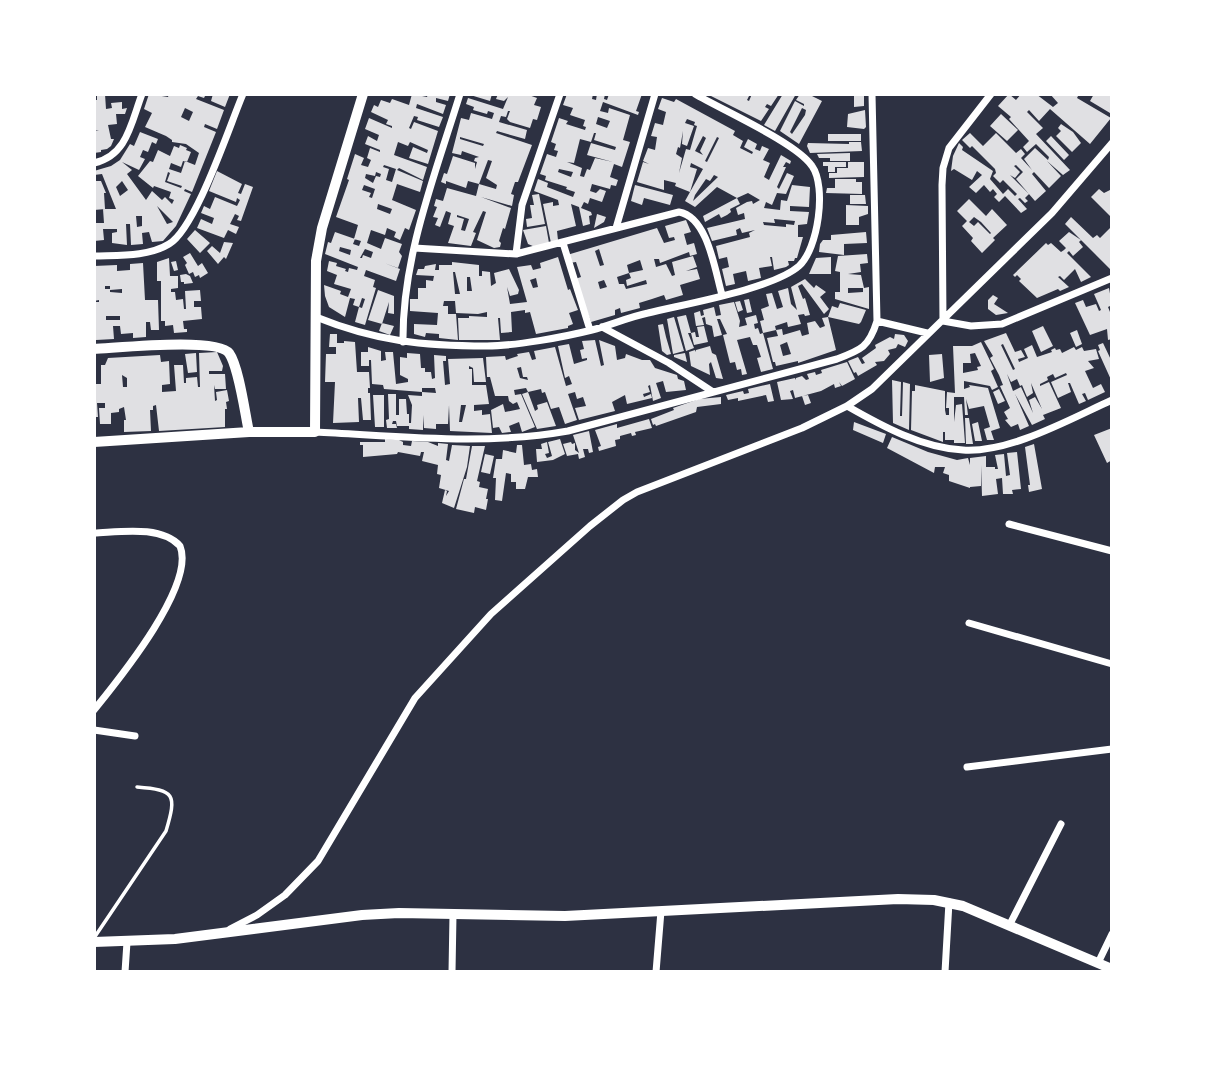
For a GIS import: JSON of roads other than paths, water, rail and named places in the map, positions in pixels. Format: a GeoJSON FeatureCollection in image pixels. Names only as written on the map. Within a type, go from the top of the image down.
{"type":"FeatureCollection","features":[{"type":"Feature","properties":{"kind":"main road"},"geometry":{"type":"LineString","coordinates":[[94,442],[249,432],[315,432],[316,261],[322,228],[363,94]]}},
{"type":"Feature","properties":{"kind":"main road"},"geometry":{"type":"LineString","coordinates":[[94,349],[194,344],[225,348],[234,363],[249,432]]}},
{"type":"Feature","properties":{"kind":"main road"},"geometry":{"type":"LineString","coordinates":[[94,940],[127,942],[399,913],[565,916],[898,899],[949,902],[1010,924],[1111,970]]}},
{"type":"Feature","properties":{"kind":"street"},"geometry":{"type":"LineString","coordinates":[[94,163],[114,156],[119,150],[142,94]]}},
{"type":"Feature","properties":{"kind":"street"},"geometry":{"type":"LineString","coordinates":[[94,256],[133,254],[157,249],[179,236],[199,201],[243,94]]}},
{"type":"Feature","properties":{"kind":"street"},"geometry":{"type":"LineString","coordinates":[[403,342],[405,293],[414,248],[460,94]]}},
{"type":"Feature","properties":{"kind":"street"},"geometry":{"type":"LineString","coordinates":[[516,254],[522,205],[560,94]]}},
{"type":"Feature","properties":{"kind":"street"},"geometry":{"type":"LineString","coordinates":[[616,228],[654,94]]}},
{"type":"Feature","properties":{"kind":"street"},"geometry":{"type":"LineString","coordinates":[[316,317],[403,342],[490,346],[590,330],[782,276],[808,255],[818,217],[818,179],[813,167],[803,156],[695,94]]}},
{"type":"Feature","properties":{"kind":"street"},"geometry":{"type":"LineString","coordinates":[[315,432],[468,439],[532,438],[568,432],[794,372],[856,352],[869,342],[877,321],[873,94]]}},
{"type":"Feature","properties":{"kind":"street"},"geometry":{"type":"LineString","coordinates":[[943,320],[942,185],[945,157],[991,94]]}},
{"type":"Feature","properties":{"kind":"street"},"geometry":{"type":"LineString","coordinates":[[224,933],[275,902],[318,861],[415,698],[491,614],[533,575],[623,500],[657,483],[805,427],[846,406],[879,382],[1052,214],[1111,143]]}},
{"type":"Feature","properties":{"kind":"street"},"geometry":{"type":"LineString","coordinates":[[414,248],[516,254],[653,217],[687,213],[703,230],[722,295]]}},
{"type":"Feature","properties":{"kind":"street"},"geometry":{"type":"LineString","coordinates":[[563,243],[590,330]]}},
{"type":"Feature","properties":{"kind":"street"},"geometry":{"type":"LineString","coordinates":[[943,320],[971,326],[1002,324],[1111,278]]}},
{"type":"Feature","properties":{"kind":"street"},"geometry":{"type":"LineString","coordinates":[[877,321],[927,333]]}},
{"type":"Feature","properties":{"kind":"street"},"geometry":{"type":"LineString","coordinates":[[601,327],[669,363],[713,392]]}},
{"type":"Feature","properties":{"kind":"street"},"geometry":{"type":"LineString","coordinates":[[846,406],[934,446],[964,450],[1016,441],[1111,400]]}},
{"type":"Feature","properties":{"kind":"street"},"geometry":{"type":"LineString","coordinates":[[1009,524],[1111,551]]}},
{"type":"Feature","properties":{"kind":"street"},"geometry":{"type":"LineString","coordinates":[[94,533],[133,532],[169,537],[180,546],[183,564],[169,602],[123,675],[94,710]]}},
{"type":"Feature","properties":{"kind":"street"},"geometry":{"type":"LineString","coordinates":[[969,623],[1111,664]]}},
{"type":"Feature","properties":{"kind":"street"},"geometry":{"type":"LineString","coordinates":[[94,730],[135,736]]}},
{"type":"Feature","properties":{"kind":"street"},"geometry":{"type":"LineString","coordinates":[[967,767],[1111,750]]}},
{"type":"Feature","properties":{"kind":"street"},"geometry":{"type":"LineString","coordinates":[[1010,924],[1061,824]]}},
{"type":"Feature","properties":{"kind":"street"},"geometry":{"type":"LineString","coordinates":[[945,971],[949,902]]}},
{"type":"Feature","properties":{"kind":"street"},"geometry":{"type":"LineString","coordinates":[[656,971],[661,911]]}},
{"type":"Feature","properties":{"kind":"street"},"geometry":{"type":"LineString","coordinates":[[452,971],[453,915]]}},
{"type":"Feature","properties":{"kind":"street"},"geometry":{"type":"LineString","coordinates":[[1098,963],[1111,934]]}},
{"type":"Feature","properties":{"kind":"street"},"geometry":{"type":"LineString","coordinates":[[125,971],[127,942]]}},
{"type":"Feature","properties":{"kind":"lane"},"geometry":{"type":"LineString","coordinates":[[94,940],[166,831],[172,811],[171,798],[167,792],[137,787]]}}]}
